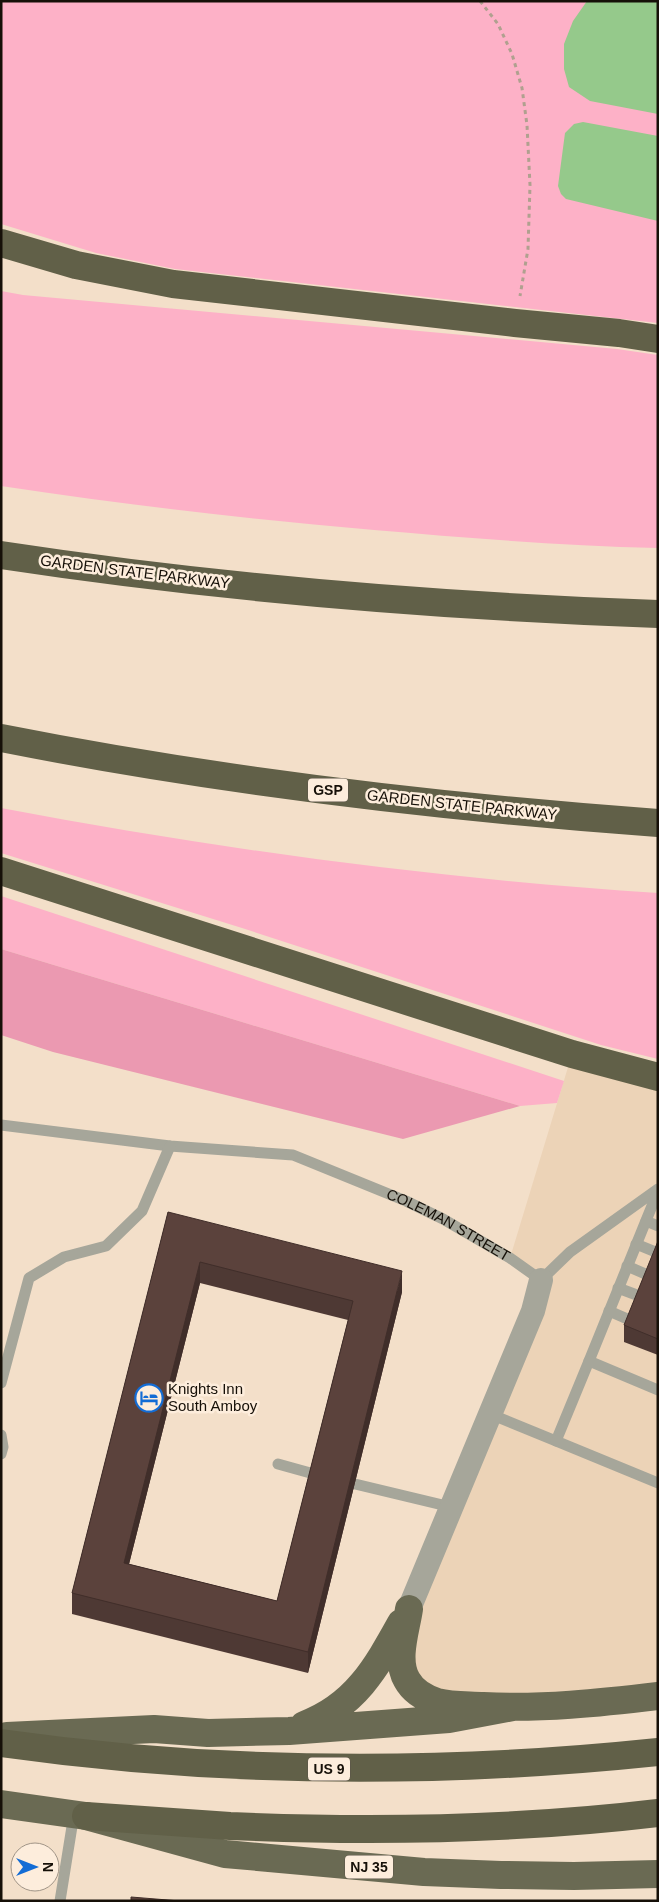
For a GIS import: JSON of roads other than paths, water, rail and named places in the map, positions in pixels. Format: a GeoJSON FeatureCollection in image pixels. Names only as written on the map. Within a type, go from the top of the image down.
{"type":"FeatureCollection","features":[{"type":"Feature","properties":{"kind":"highway"},"geometry":{"type":"LineString","coordinates":[[1,243],[84,267],[173,284],[619,333],[658,339]]}},
{"type":"Feature","properties":{"kind":"highway","name":"GARDEN STATE PARKWAY"},"geometry":{"type":"LineString","coordinates":[[1,555],[328,594],[528,608],[658,614]]}},
{"type":"Feature","properties":{"kind":"highway","name":"GARDEN STATE PARKWAY"},"geometry":{"type":"LineString","coordinates":[[1,738],[136,762],[336,791],[534,814],[658,823]]}},
{"type":"Feature","properties":{"kind":"highway"},"geometry":{"type":"LineString","coordinates":[[1,871],[572,1054],[658,1076]]}},
{"type":"Feature","properties":{"kind":"highway"},"geometry":{"type":"LineString","coordinates":[[409,1609],[402,1670],[414,1689],[424,1697],[437,1702],[513,1707],[606,1702],[658,1696]]}},
{"type":"Feature","properties":{"kind":"highway"},"geometry":{"type":"LineString","coordinates":[[289,1730],[329,1714],[354,1694],[377,1665],[409,1609]]}},
{"type":"Feature","properties":{"kind":"highway"},"geometry":{"type":"LineString","coordinates":[[1,1736],[154,1730],[208,1733],[289,1730],[449,1719],[513,1707]]}},
{"type":"Feature","properties":{"kind":"highway","name":"US 9"},"geometry":{"type":"LineString","coordinates":[[1,1743],[158,1761],[333,1769],[521,1764],[658,1752]]}},
{"type":"Feature","properties":{"kind":"highway"},"geometry":{"type":"LineString","coordinates":[[1,1804],[80,1815],[229,1826],[369,1829],[527,1824],[658,1813]]}},
{"type":"Feature","properties":{"kind":"highway","name":"NJ 35"},"geometry":{"type":"LineString","coordinates":[[80,1815],[225,1854],[424,1872],[574,1876],[658,1874]]}},
{"type":"Feature","properties":{"kind":"street"},"geometry":{"type":"LineString","coordinates":[[409,1609],[532,1311],[541,1280]]}},
{"type":"Feature","properties":{"kind":"lane","name":"COLEMAN STREET"},"geometry":{"type":"LineString","coordinates":[[1,1125],[170,1146],[293,1155],[406,1201],[443,1219],[510,1258],[541,1280]]}},
{"type":"Feature","properties":{"kind":"lane"},"geometry":{"type":"LineString","coordinates":[[1,1383],[29,1278],[64,1256],[106,1246],[142,1211],[170,1146]]}},
{"type":"Feature","properties":{"kind":"lane"},"geometry":{"type":"LineString","coordinates":[[541,1280],[570,1252],[658,1190]]}},
{"type":"Feature","properties":{"kind":"lane"},"geometry":{"type":"LineString","coordinates":[[556,1441],[658,1190]]}},
{"type":"Feature","properties":{"kind":"lane"},"geometry":{"type":"LineString","coordinates":[[646,1221],[658,1226]]}},
{"type":"Feature","properties":{"kind":"lane"},"geometry":{"type":"LineString","coordinates":[[636,1244],[658,1253]]}},
{"type":"Feature","properties":{"kind":"lane"},"geometry":{"type":"LineString","coordinates":[[627,1266],[650,1276]]}},
{"type":"Feature","properties":{"kind":"lane"},"geometry":{"type":"LineString","coordinates":[[618,1288],[642,1297]]}},
{"type":"Feature","properties":{"kind":"lane"},"geometry":{"type":"LineString","coordinates":[[609,1311],[632,1321]]}},
{"type":"Feature","properties":{"kind":"lane"},"geometry":{"type":"LineString","coordinates":[[589,1361],[658,1390]]}},
{"type":"Feature","properties":{"kind":"lane"},"geometry":{"type":"LineString","coordinates":[[490,1414],[658,1483]]}},
{"type":"Feature","properties":{"kind":"lane"},"geometry":{"type":"LineString","coordinates":[[1,1435],[3,1447],[1,1454]]}},
{"type":"Feature","properties":{"kind":"lane"},"geometry":{"type":"LineString","coordinates":[[278,1464],[314,1474]]}},
{"type":"Feature","properties":{"kind":"lane"},"geometry":{"type":"LineString","coordinates":[[355,1484],[451,1507]]}},
{"type":"Feature","properties":{"kind":"lane"},"geometry":{"type":"LineString","coordinates":[[60,1901],[80,1815]]}},
{"type":"Feature","properties":{"kind":"place","name":"Knights Inn South Amboy"},"geometry":{"type":"Point","coordinates":[149,1398]}}]}
